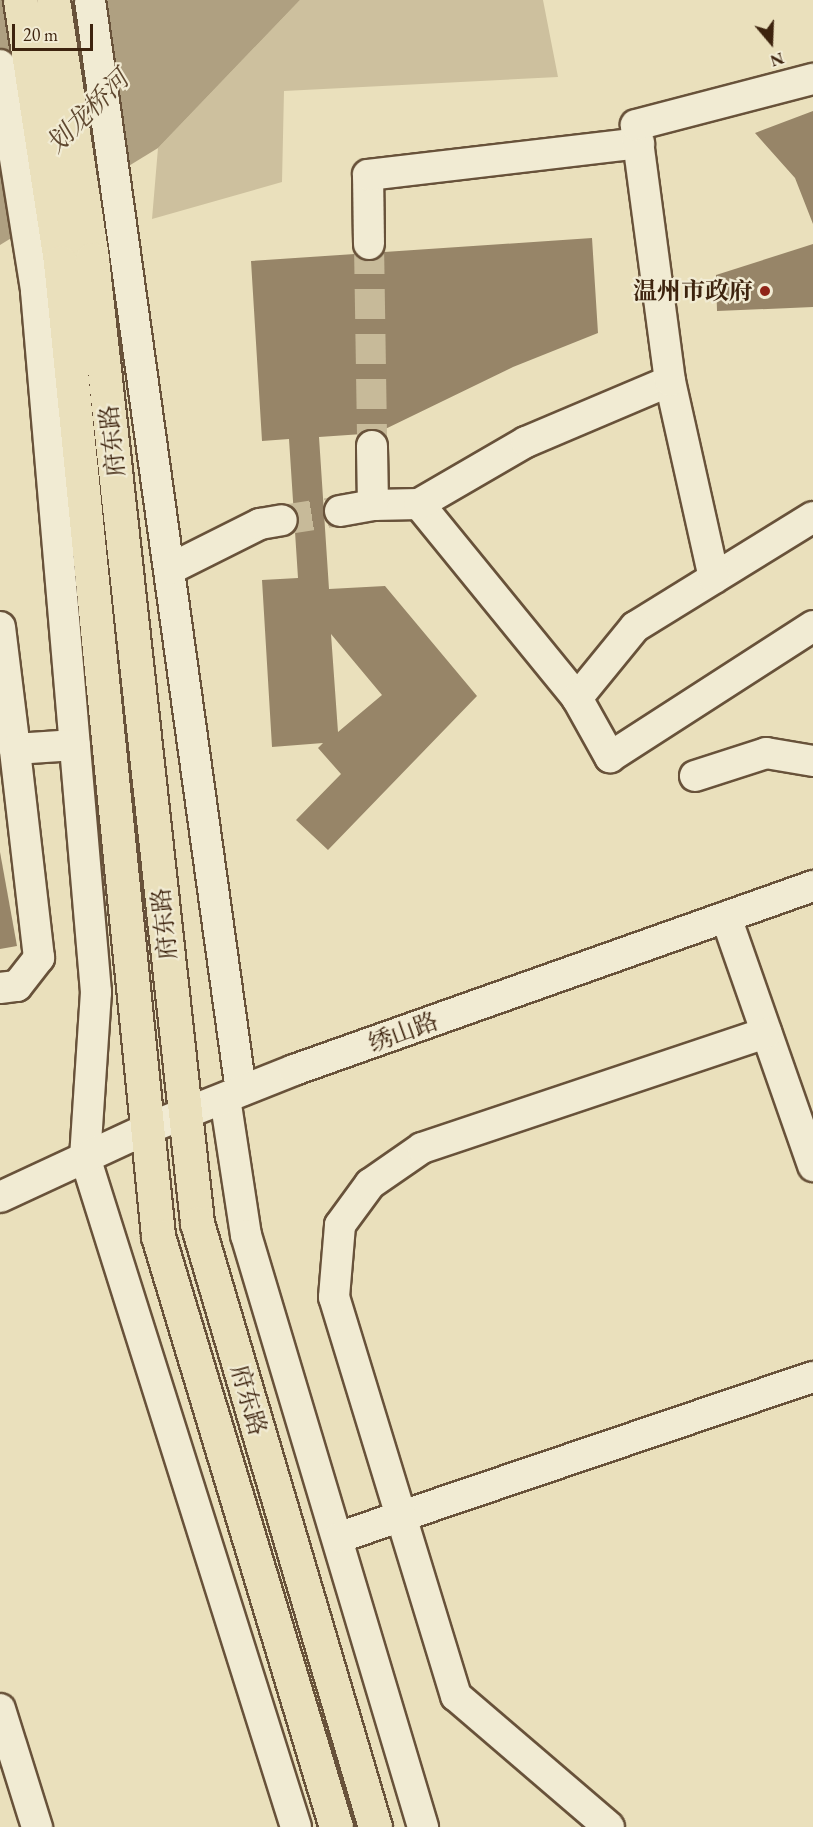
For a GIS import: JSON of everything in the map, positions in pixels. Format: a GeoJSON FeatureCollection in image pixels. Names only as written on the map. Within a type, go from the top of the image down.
{"type":"FeatureCollection","features":[{"type":"Feature","properties":{"kind":"main road","name":"府东路"},"geometry":{"type":"LineString","coordinates":[[20,0],[62,265],[184,1113],[197,1223],[375,1827]]}},
{"type":"Feature","properties":{"kind":"main road","name":"府东路"},"geometry":{"type":"LineString","coordinates":[[53,0],[62,265],[151,1127],[158,1236],[336,1827]]}},
{"type":"Feature","properties":{"kind":"street"},"geometry":{"type":"LineString","coordinates":[[90,0],[170,569],[233,1094],[246,1235],[340,1537],[341,1564],[423,1827]]}},
{"type":"Feature","properties":{"kind":"street"},"geometry":{"type":"LineString","coordinates":[[0,65],[62,265],[63,604],[96,992],[85,1157],[296,1827]]}},
{"type":"Feature","properties":{"kind":"street"},"geometry":{"type":"LineString","coordinates":[[714,578],[670,381],[636,125],[813,79]]}},
{"type":"Feature","properties":{"kind":"street"},"geometry":{"type":"LineString","coordinates":[[369,244],[368,175],[639,143]]}},
{"type":"Feature","properties":{"kind":"street"},"geometry":{"type":"LineString","coordinates":[[340,511],[373,505],[419,504],[526,442],[670,381]]}},
{"type":"Feature","properties":{"kind":"street"},"geometry":{"type":"LineString","coordinates":[[372,446],[373,505]]}},
{"type":"Feature","properties":{"kind":"street"},"geometry":{"type":"LineString","coordinates":[[419,504],[577,698],[610,757],[813,626]]}},
{"type":"Feature","properties":{"kind":"street"},"geometry":{"type":"LineString","coordinates":[[577,698],[635,627],[813,517]]}},
{"type":"Feature","properties":{"kind":"street"},"geometry":{"type":"LineString","coordinates":[[170,569],[261,524],[282,520]]}},
{"type":"Feature","properties":{"kind":"street"},"geometry":{"type":"LineString","coordinates":[[63,604],[93,574]]}},
{"type":"Feature","properties":{"kind":"street"},"geometry":{"type":"LineString","coordinates":[[0,627],[5,708],[15,749],[39,958],[17,986],[0,988]]}},
{"type":"Feature","properties":{"kind":"street"},"geometry":{"type":"LineString","coordinates":[[15,749],[75,745]]}},
{"type":"Feature","properties":{"kind":"street"},"geometry":{"type":"LineString","coordinates":[[695,776],[766,753],[813,761]]}},
{"type":"Feature","properties":{"kind":"street","name":"绣山路"},"geometry":{"type":"LineString","coordinates":[[0,1197],[151,1127],[233,1094],[813,886]]}},
{"type":"Feature","properties":{"kind":"street"},"geometry":{"type":"LineString","coordinates":[[726,917],[813,1167]]}},
{"type":"Feature","properties":{"kind":"street"},"geometry":{"type":"LineString","coordinates":[[609,1827],[456,1696],[334,1297],[340,1225],[370,1184],[422,1148],[766,1033]]}},
{"type":"Feature","properties":{"kind":"street"},"geometry":{"type":"LineString","coordinates":[[340,1537],[813,1377]]}},
{"type":"Feature","properties":{"kind":"street"},"geometry":{"type":"LineString","coordinates":[[0,1709],[37,1827]]}},
{"type":"Feature","properties":{"kind":"shaded area"},"geometry":{"type":"Polygon","coordinates":[[[300,0],[543,0],[558,77],[284,91],[282,182],[152,219],[158,148],[300,0]]]}},
{"type":"Feature","properties":{"kind":"water","name":"划龙桥河"},"geometry":{"type":"Polygon","coordinates":[[[0,0],[300,0],[158,148],[0,245],[0,0]]]}},
{"type":"Feature","properties":{"kind":"building"},"geometry":{"type":"Polygon","coordinates":[[[813,111],[813,224],[795,178],[755,133],[813,111]]]}},
{"type":"Feature","properties":{"kind":"building"},"geometry":{"type":"Polygon","coordinates":[[[592,238],[598,333],[513,367],[377,433],[319,437],[329,589],[385,586],[477,696],[328,850],[296,820],[341,774],[318,748],[323,743],[272,747],[262,580],[298,578],[289,439],[262,441],[251,261],[592,238]],[[331,634],[338,732],[382,695],[331,634]]]}},
{"type":"Feature","properties":{"kind":"building","name":"温州市政府"},"geometry":{"type":"Polygon","coordinates":[[[813,244],[813,307],[717,311],[716,275],[813,244]]]}},
{"type":"Feature","properties":{"kind":"building"},"geometry":{"type":"Polygon","coordinates":[[[0,852],[17,946],[0,949],[0,852]]]}},
{"type":"Feature","properties":{"kind":"tunnel"},"geometry":{"type":"LineString","coordinates":[[369,244],[372,446]]}},
{"type":"Feature","properties":{"kind":"tunnel"},"geometry":{"type":"LineString","coordinates":[[282,520],[340,511]]}},
{"type":"Feature","properties":{"kind":"place","name":"温州市政府"},"geometry":{"type":"Point","coordinates":[765,291]}}]}
